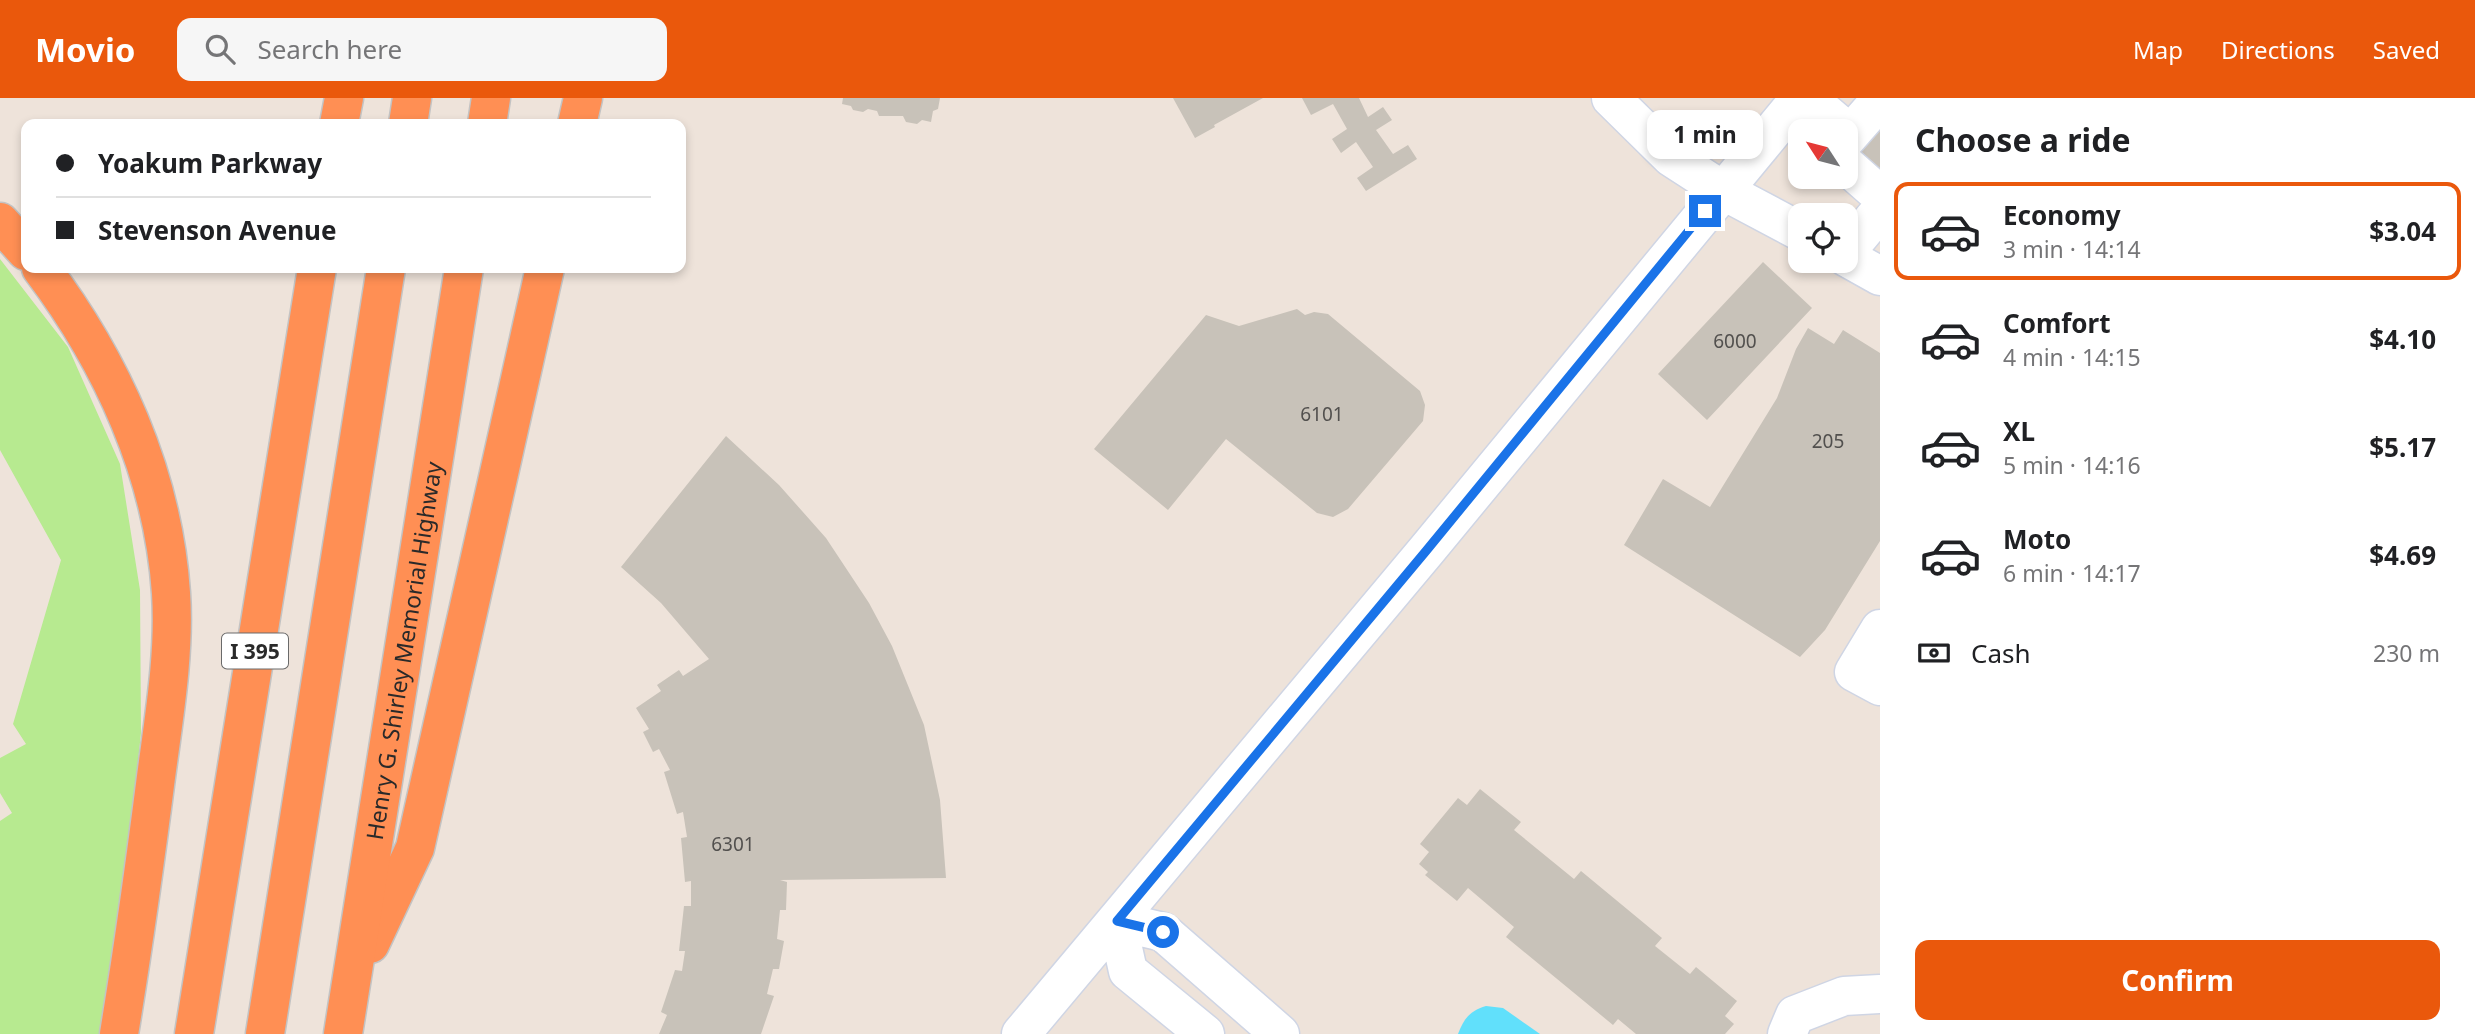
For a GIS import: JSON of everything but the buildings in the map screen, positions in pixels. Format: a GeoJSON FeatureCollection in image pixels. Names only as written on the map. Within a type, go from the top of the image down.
{"type":"FeatureCollection","features":[{"type":"Feature","properties":{"kind":"highway"},"geometry":{"type":"LineString","coordinates":[[341,119],[344,98]]}},
{"type":"Feature","properties":{"kind":"highway"},"geometry":{"type":"LineString","coordinates":[[409,119],[412,98]]}},
{"type":"Feature","properties":{"kind":"highway"},"geometry":{"type":"LineString","coordinates":[[488,119],[491,98]]}},
{"type":"Feature","properties":{"kind":"highway"},"geometry":{"type":"LineString","coordinates":[[578,119],[583,98]]}},
{"type":"Feature","properties":{"kind":"highway"},"geometry":{"type":"LineString","coordinates":[[0,222],[21,245]]}},
{"type":"Feature","properties":{"kind":"highway"},"geometry":{"type":"LineString","coordinates":[[44,273],[90,338],[125,410],[153,491],[165,545],[171,594],[163,729],[120,1034]]}},
{"type":"Feature","properties":{"kind":"highway","name":"I 395"},"geometry":{"type":"LineString","coordinates":[[194,1034],[316,273]]}},
{"type":"Feature","properties":{"kind":"highway"},"geometry":{"type":"LineString","coordinates":[[265,1034],[385,273]]}},
{"type":"Feature","properties":{"kind":"highway","name":"Henry G. Shirley Memorial Highway"},"geometry":{"type":"LineString","coordinates":[[343,1034],[463,273]]}},
{"type":"Feature","properties":{"kind":"highway"},"geometry":{"type":"LineString","coordinates":[[350,987],[415,848],[544,273]]}},
{"type":"Feature","properties":{"kind":"street"},"geometry":{"type":"LineString","coordinates":[[1611,98],[1671,157],[1722,190],[1788,225]]}},
{"type":"Feature","properties":{"kind":"street"},"geometry":{"type":"LineString","coordinates":[[1021,1034],[1426,551],[1800,98]]}},
{"type":"Feature","properties":{"kind":"street"},"geometry":{"type":"LineString","coordinates":[[1808,98],[1826,119]]}},
{"type":"Feature","properties":{"kind":"street"},"geometry":{"type":"LineString","coordinates":[[1858,132],[1880,100]]}},
{"type":"Feature","properties":{"kind":"street"},"geometry":{"type":"LineString","coordinates":[[1858,161],[1880,195]]}},
{"type":"Feature","properties":{"kind":"street"},"geometry":{"type":"LineString","coordinates":[[1858,239],[1880,211]]}},
{"type":"Feature","properties":{"kind":"street"},"geometry":{"type":"LineString","coordinates":[[1858,261],[1880,275]]}},
{"type":"Feature","properties":{"kind":"street"},"geometry":{"type":"LineString","coordinates":[[1880,629],[1854,672],[1880,686]]}},
{"type":"Feature","properties":{"kind":"street"},"geometry":{"type":"LineString","coordinates":[[1117,921],[1128,971],[1206,1034]]}},
{"type":"Feature","properties":{"kind":"street"},"geometry":{"type":"LineString","coordinates":[[1117,921],[1163,932],[1280,1034]]}},
{"type":"Feature","properties":{"kind":"street"},"geometry":{"type":"LineString","coordinates":[[1787,1034],[1795,1015],[1844,996],[1880,994]]}},
{"type":"Feature","properties":{"kind":"green space"},"geometry":{"type":"Polygon","coordinates":[[[0,259],[68,347],[120,464],[140,590],[141,733],[112,1034],[0,1034],[0,821],[12,813],[0,793],[0,758],[26,744],[13,724],[61,560],[0,450],[0,259]]]}},
{"type":"Feature","properties":{"kind":"water"},"geometry":{"type":"Polygon","coordinates":[[[1486,1006],[1503,1008],[1540,1034],[1458,1034],[1468,1016],[1486,1006]]]}},
{"type":"Feature","properties":{"kind":"route"},"geometry":{"type":"LineString","coordinates":[[1163,932],[1117,921],[1705,211]]}}]}
